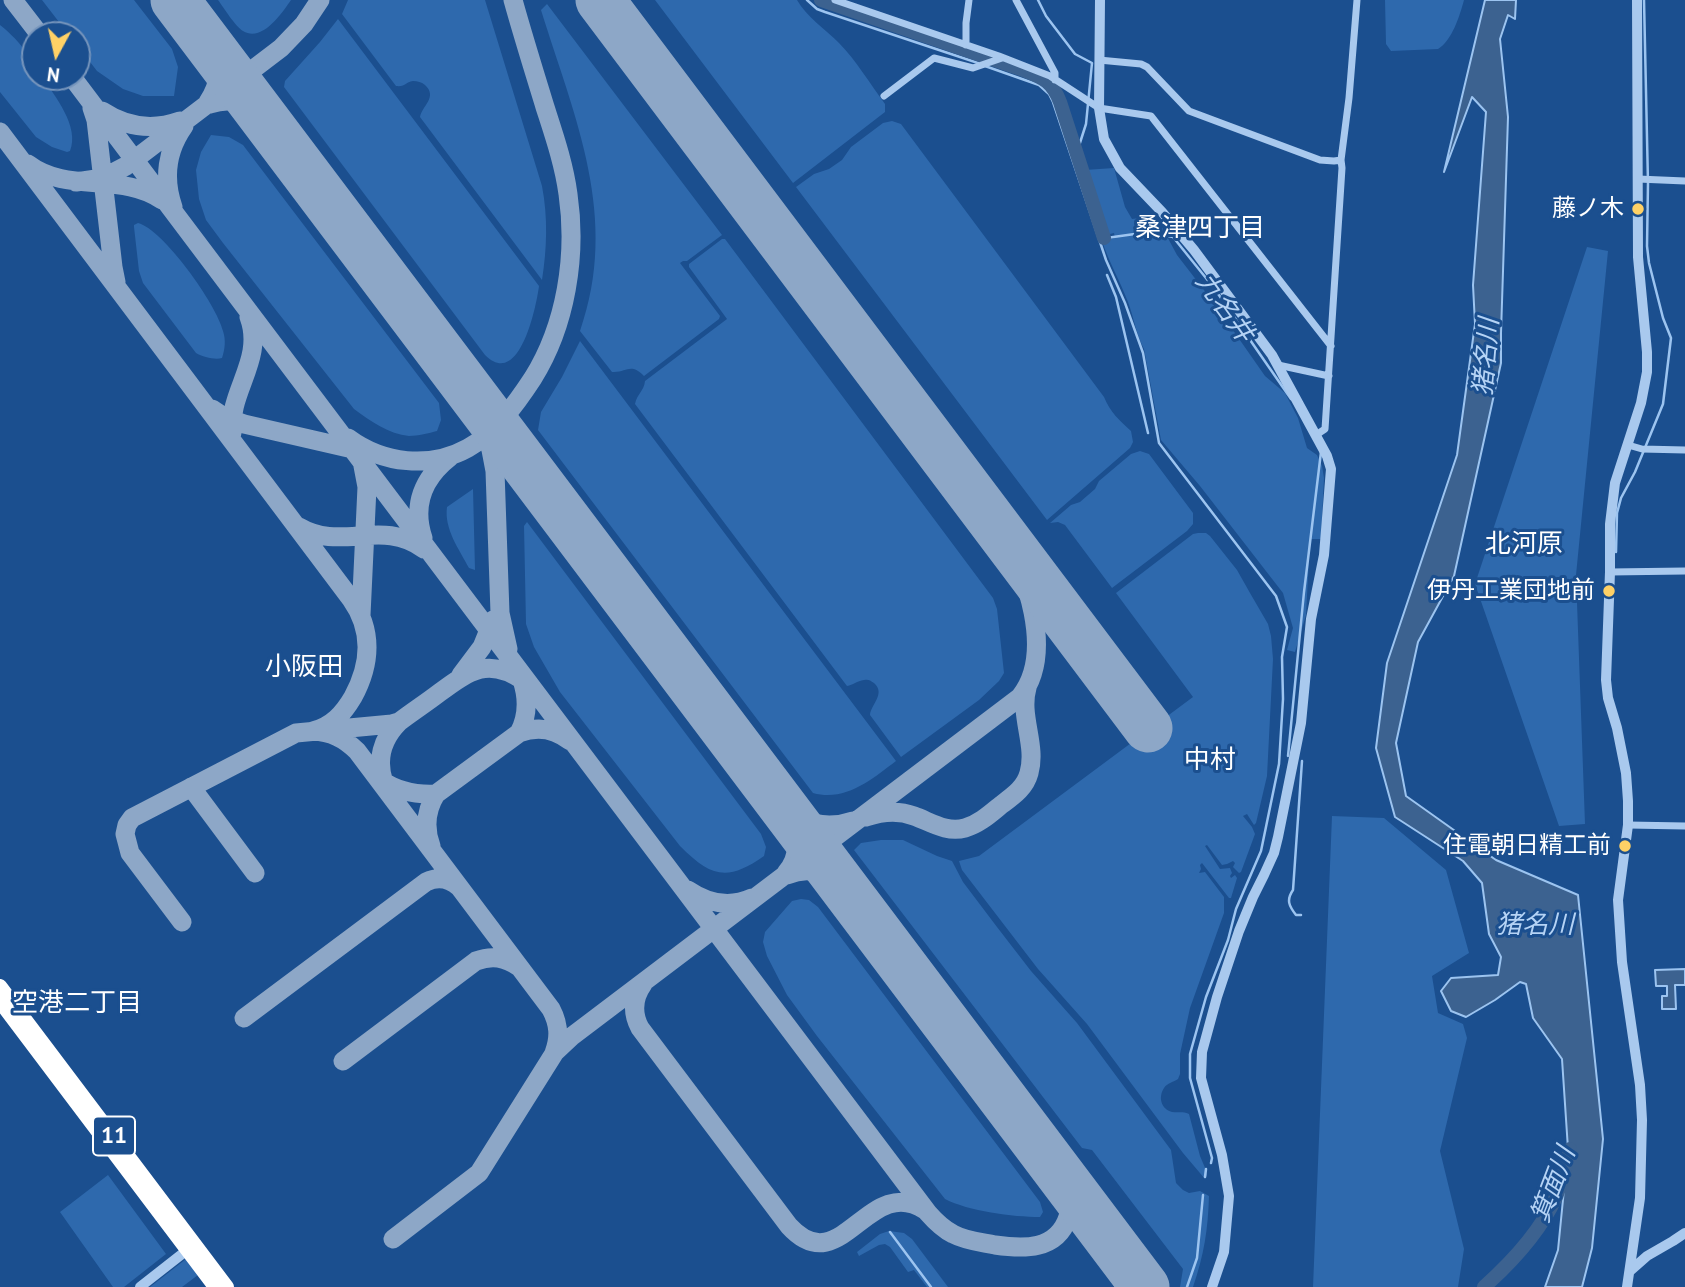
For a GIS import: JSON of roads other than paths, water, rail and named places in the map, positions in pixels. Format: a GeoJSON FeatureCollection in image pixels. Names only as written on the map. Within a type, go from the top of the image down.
{"type":"FeatureCollection","features":[{"type":"Feature","properties":{"kind":"highway","name":"11"},"geometry":{"type":"LineString","coordinates":[[0,986],[227,1287]]}},
{"type":"Feature","properties":{"kind":"highway","name":"11"},"geometry":{"type":"LineString","coordinates":[[0,1002],[215,1287]]}},
{"type":"Feature","properties":{"kind":"street"},"geometry":{"type":"LineString","coordinates":[[835,0],[1003,57],[1050,76],[1099,108],[1151,116],[1331,346]]}},
{"type":"Feature","properties":{"kind":"street"},"geometry":{"type":"LineString","coordinates":[[869,11],[871,0]]}},
{"type":"Feature","properties":{"kind":"street"},"geometry":{"type":"LineString","coordinates":[[967,45],[969,0]]}},
{"type":"Feature","properties":{"kind":"street"},"geometry":{"type":"LineString","coordinates":[[1016,0],[1055,73],[1055,80]]}},
{"type":"Feature","properties":{"kind":"street"},"geometry":{"type":"LineString","coordinates":[[1100,0],[1099,108],[1104,139],[1120,168],[1194,250],[1272,355],[1327,456],[1331,469],[1324,555],[1311,618],[1301,723],[1273,853],[1239,931],[1202,1052],[1201,1078],[1222,1155],[1229,1196],[1224,1252],[1212,1287]]}},
{"type":"Feature","properties":{"kind":"street"},"geometry":{"type":"LineString","coordinates":[[1316,435],[1325,429],[1339,234],[1341,160],[1357,0]]}},
{"type":"Feature","properties":{"kind":"street"},"geometry":{"type":"LineString","coordinates":[[1627,1287],[1642,1176],[1642,1120],[1640,1085],[1622,962],[1618,900],[1628,825],[1628,801],[1624,755],[1608,698],[1606,680],[1610,524],[1615,483],[1641,403],[1647,372],[1638,257],[1637,0]]}},
{"type":"Feature","properties":{"kind":"street"},"geometry":{"type":"LineString","coordinates":[[884,96],[934,58],[973,68],[1003,57]]}},
{"type":"Feature","properties":{"kind":"street"},"geometry":{"type":"LineString","coordinates":[[1099,60],[1141,64],[1147,67],[1189,111],[1320,160],[1341,160]]}},
{"type":"Feature","properties":{"kind":"street"},"geometry":{"type":"LineString","coordinates":[[1638,179],[1685,181]]}},
{"type":"Feature","properties":{"kind":"street"},"geometry":{"type":"LineString","coordinates":[[1278,365],[1329,376]]}},
{"type":"Feature","properties":{"kind":"street"},"geometry":{"type":"LineString","coordinates":[[1628,445],[1642,449],[1685,450]]}},
{"type":"Feature","properties":{"kind":"street"},"geometry":{"type":"LineString","coordinates":[[1610,572],[1685,571]]}},
{"type":"Feature","properties":{"kind":"street"},"geometry":{"type":"LineString","coordinates":[[1628,825],[1685,826]]}},
{"type":"Feature","properties":{"kind":"street"},"geometry":{"type":"LineString","coordinates":[[0,996],[191,1248],[140,1287]]}},
{"type":"Feature","properties":{"kind":"street"},"geometry":{"type":"LineString","coordinates":[[1630,1271],[1647,1256],[1685,1233]]}},
{"type":"Feature","properties":{"kind":"street"},"geometry":{"type":"LineString","coordinates":[[1634,1242],[1647,1256]]}},
{"type":"Feature","properties":{"kind":"water","name":"猪名川"},"geometry":{"type":"Polygon","coordinates":[[[1485,0],[1516,0],[1515,19],[1508,15],[1500,39],[1508,117],[1501,363],[1454,576],[1418,642],[1396,743],[1406,796],[1496,860],[1578,895],[1603,1139],[1592,1248],[1582,1287],[1545,1287],[1558,1250],[1568,1149],[1562,1059],[1533,1018],[1526,984],[1520,982],[1466,1017],[1451,1011],[1441,991],[1451,978],[1498,975],[1501,957],[1489,934],[1482,883],[1463,861],[1395,817],[1376,748],[1387,663],[1457,455],[1475,324],[1473,285],[1486,112],[1472,97],[1444,172],[1485,0]]]}},
{"type":"Feature","properties":{"kind":"water"},"geometry":{"type":"Polygon","coordinates":[[[1685,969],[1685,985],[1675,985],[1676,1009],[1662,1009],[1662,996],[1667,996],[1667,986],[1656,986],[1655,970],[1685,969]]]}},
{"type":"Feature","properties":{"kind":"waterway"},"geometry":{"type":"LineString","coordinates":[[807,0],[825,12],[978,63]]}},
{"type":"Feature","properties":{"kind":"waterway","name":"九名井"},"geometry":{"type":"LineString","coordinates":[[821,0],[1023,70],[1046,81],[1054,89],[1060,102],[1104,238]]}},
{"type":"Feature","properties":{"kind":"waterway"},"geometry":{"type":"LineString","coordinates":[[1038,0],[1046,16],[1075,54],[1092,63],[1086,124],[1078,149],[1088,186]]}},
{"type":"Feature","properties":{"kind":"waterway"},"geometry":{"type":"LineString","coordinates":[[1616,552],[1617,513],[1621,498],[1635,472],[1663,404],[1671,338],[1663,318],[1647,246],[1644,0]]}},
{"type":"Feature","properties":{"kind":"waterway"},"geometry":{"type":"LineString","coordinates":[[985,66],[1039,85],[1049,94],[1099,239]]}},
{"type":"Feature","properties":{"kind":"waterway"},"geometry":{"type":"LineString","coordinates":[[1211,1163],[1212,1158],[1190,1078],[1190,1054],[1236,909],[1261,851],[1279,764],[1283,699],[1282,657],[1287,627],[1276,596],[1159,443],[1143,353],[1099,239],[1149,232],[1173,237],[1214,288],[1291,399]]}},
{"type":"Feature","properties":{"kind":"waterway"},"geometry":{"type":"LineString","coordinates":[[1107,275],[1116,297],[1148,433]]}},
{"type":"Feature","properties":{"kind":"waterway","name":"九名井"},"geometry":{"type":"LineString","coordinates":[[1288,756],[1321,452]]}},
{"type":"Feature","properties":{"kind":"waterway","name":"九名井"},"geometry":{"type":"LineString","coordinates":[[1301,915],[1296,915],[1289,900],[1293,890],[1302,761]]}},
{"type":"Feature","properties":{"kind":"waterway","name":"箕面川"},"geometry":{"type":"LineString","coordinates":[[1484,1287],[1515,1257],[1542,1222],[1556,1197],[1570,1149]]}},
{"type":"Feature","properties":{"kind":"waterway"},"geometry":{"type":"LineString","coordinates":[[1205,1177],[1206,1169]]}},
{"type":"Feature","properties":{"kind":"waterway"},"geometry":{"type":"LineString","coordinates":[[1187,1287],[1197,1258],[1203,1195]]}},
{"type":"Feature","properties":{"kind":"waterway"},"geometry":{"type":"LineString","coordinates":[[890,1232],[931,1287]]}},
{"type":"Feature","properties":{"kind":"place","name":"藤ノ木"},"geometry":{"type":"Point","coordinates":[1638,209]}},
{"type":"Feature","properties":{"kind":"place","name":"伊丹工業団地前"},"geometry":{"type":"Point","coordinates":[1609,591]}},
{"type":"Feature","properties":{"kind":"place","name":"住電朝日精工前"},"geometry":{"type":"Point","coordinates":[1625,846]}},
{"type":"Feature","properties":{"kind":"district","name":"桑津四丁目"},"geometry":{"type":"Point","coordinates":[1200,229]}},
{"type":"Feature","properties":{"kind":"district","name":"北河原"},"geometry":{"type":"Point","coordinates":[1524,545]}},
{"type":"Feature","properties":{"kind":"district","name":"小阪田"},"geometry":{"type":"Point","coordinates":[304,668]}},
{"type":"Feature","properties":{"kind":"district","name":"中村"},"geometry":{"type":"Point","coordinates":[1210,761]}},
{"type":"Feature","properties":{"kind":"district","name":"空港二丁目"},"geometry":{"type":"Point","coordinates":[77,1004]}}]}
